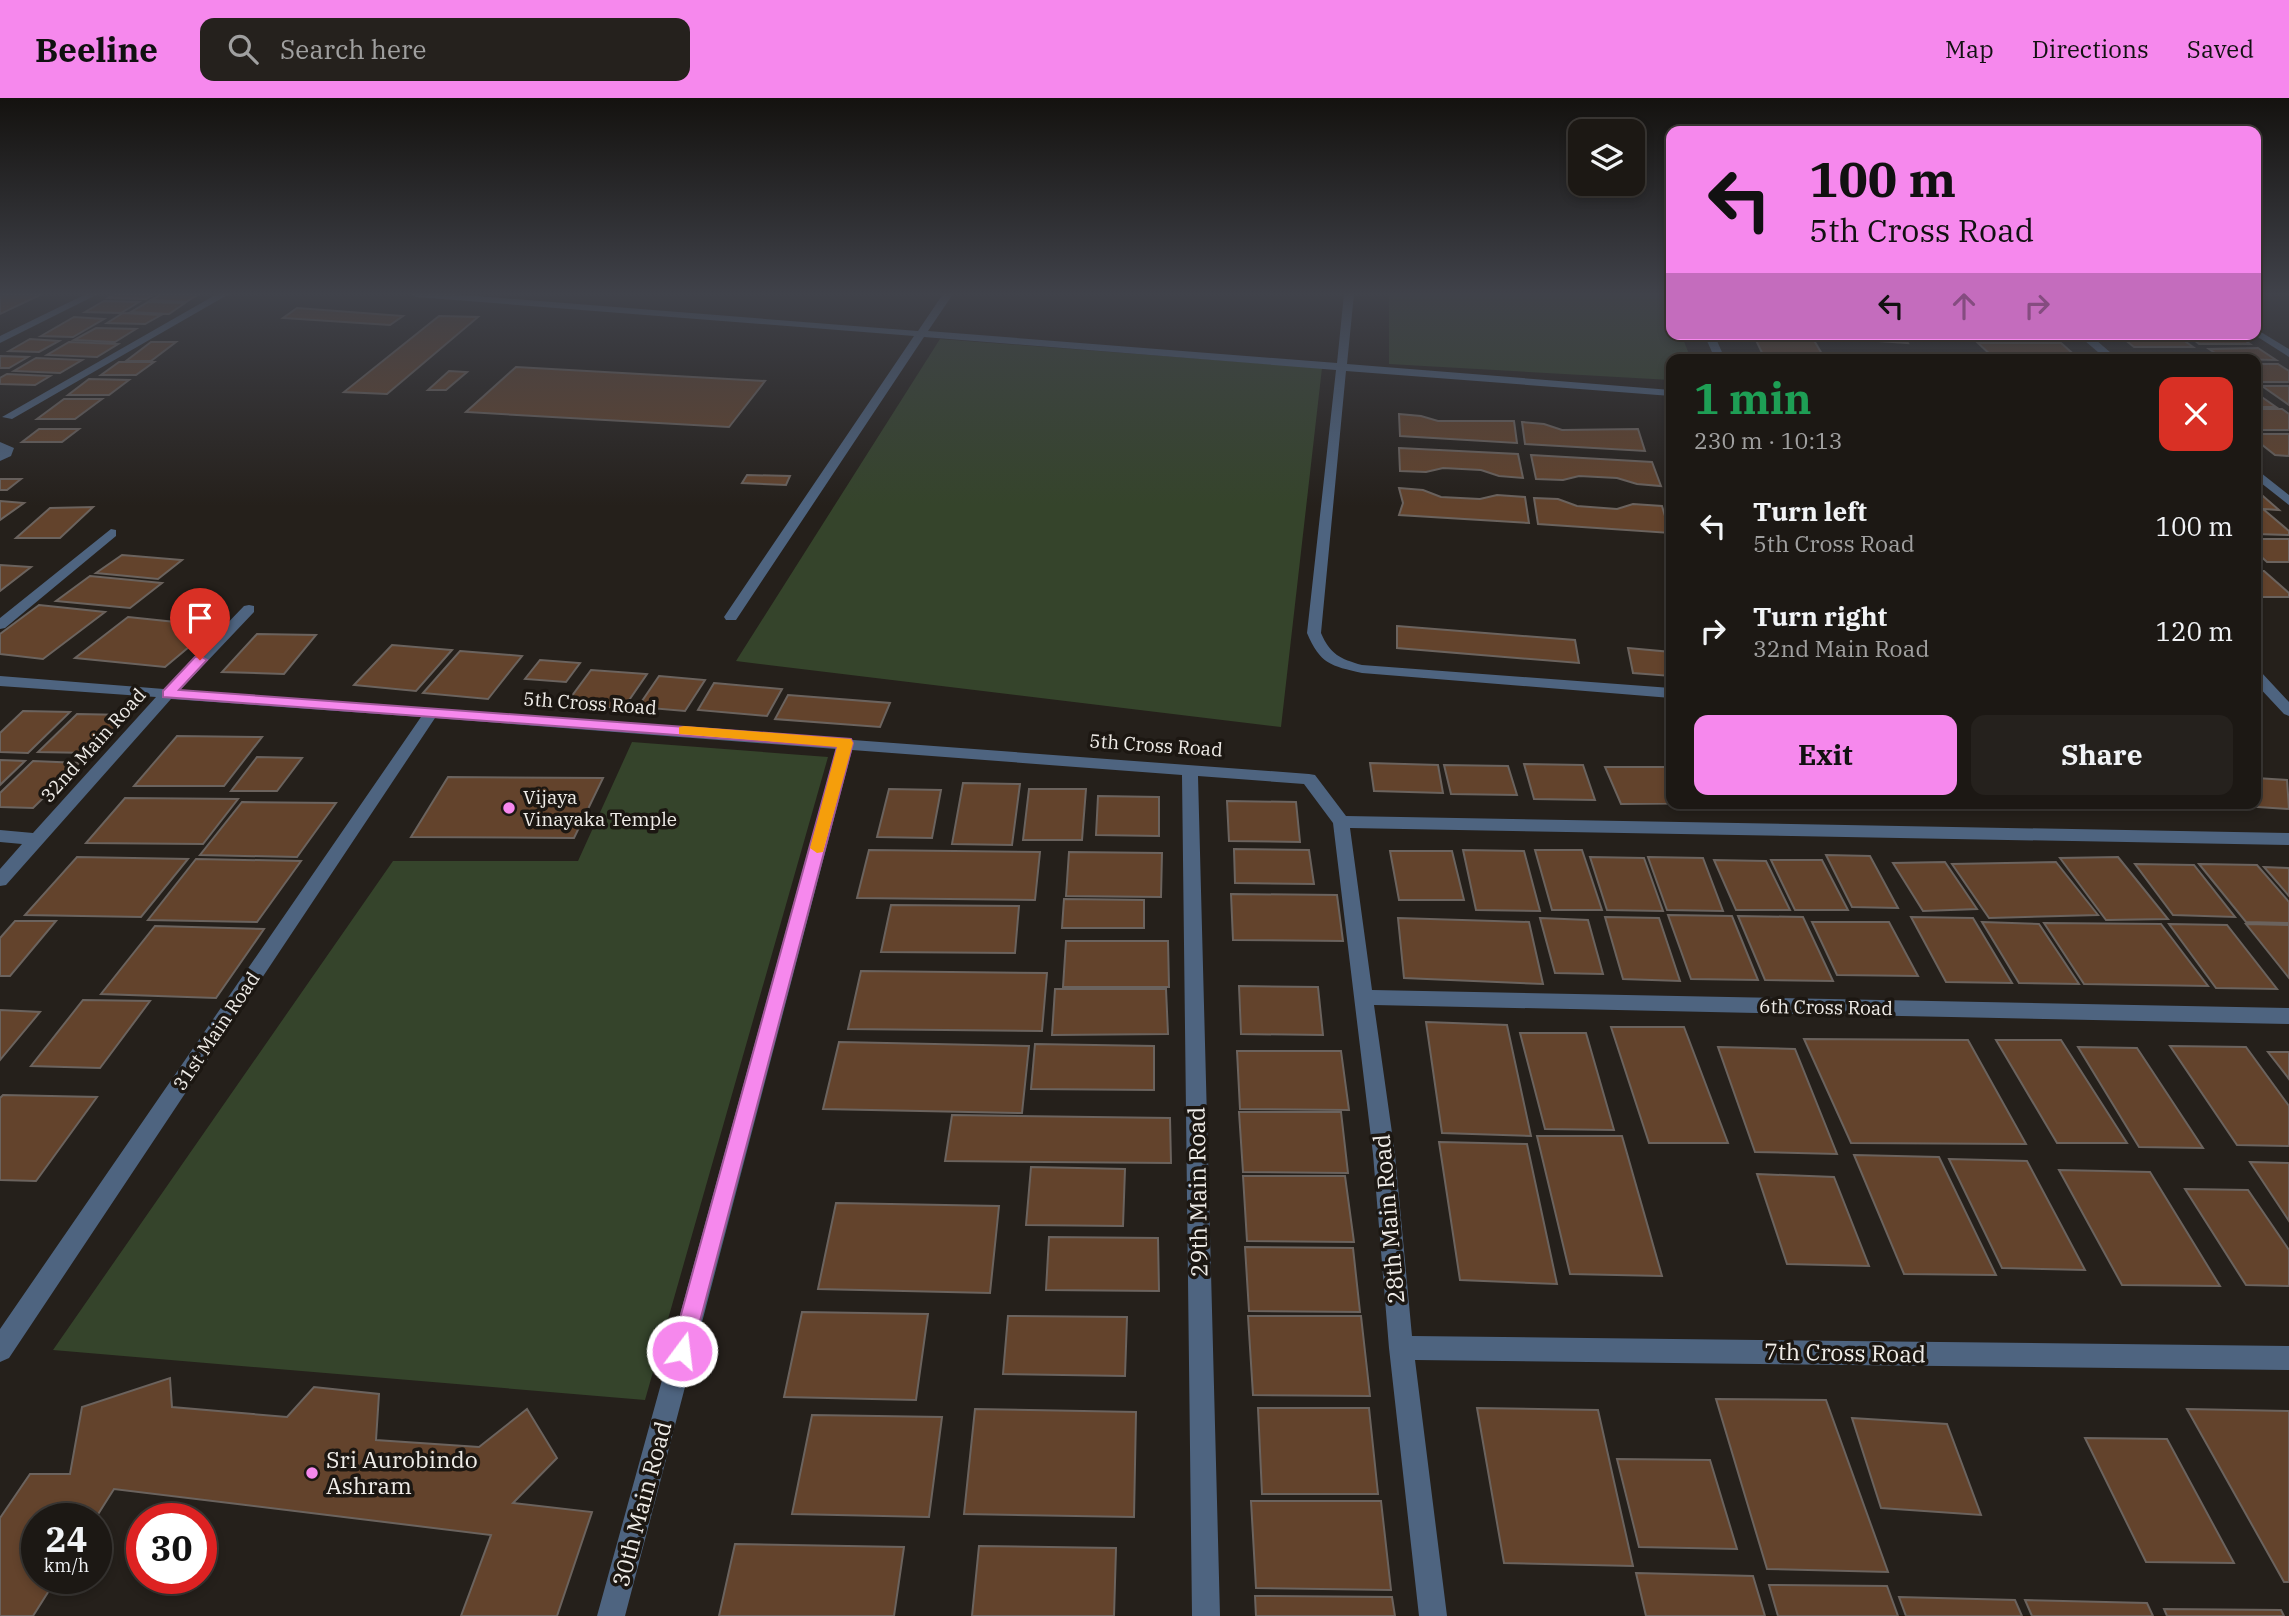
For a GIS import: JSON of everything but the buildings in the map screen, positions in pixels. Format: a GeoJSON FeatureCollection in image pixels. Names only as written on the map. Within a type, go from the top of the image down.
{"type":"FeatureCollection","features":[{"type":"Feature","properties":{"kind":"street"},"geometry":{"type":"LineString","coordinates":[[8,417],[100,365]]}},
{"type":"Feature","properties":{"kind":"street"},"geometry":{"type":"LineString","coordinates":[[731,617],[901,365]]}},
{"type":"Feature","properties":{"kind":"street"},"geometry":{"type":"LineString","coordinates":[[1315,365],[1666,393]]}},
{"type":"Feature","properties":{"kind":"street"},"geometry":{"type":"LineString","coordinates":[[1343,367],[1314,633],[1322,653],[1330,661],[1363,669],[1666,693]]}},
{"type":"Feature","properties":{"kind":"street"},"geometry":{"type":"LineString","coordinates":[[2261,477],[2289,501]]}},
{"type":"Feature","properties":{"kind":"street"},"geometry":{"type":"LineString","coordinates":[[0,625],[111,533]]}},
{"type":"Feature","properties":{"kind":"street","name":"32nd Main Road"},"geometry":{"type":"LineString","coordinates":[[0,880],[167,694],[249,609]]}},
{"type":"Feature","properties":{"kind":"street"},"geometry":{"type":"LineString","coordinates":[[2261,680],[2289,711]]}},
{"type":"Feature","properties":{"kind":"street","name":"5th Cross Road"},"geometry":{"type":"LineString","coordinates":[[0,681],[1309,779],[1341,822]]}},
{"type":"Feature","properties":{"kind":"street","name":"31st Main Road"},"geometry":{"type":"LineString","coordinates":[[0,1350],[432,712]]}},
{"type":"Feature","properties":{"kind":"street","name":"30th Main Road"},"geometry":{"type":"LineString","coordinates":[[611,1616],[846,743]]}},
{"type":"Feature","properties":{"kind":"street","name":"29th Main Road"},"geometry":{"type":"LineString","coordinates":[[1190,768],[1206,1616]]}},
{"type":"Feature","properties":{"kind":"street"},"geometry":{"type":"LineString","coordinates":[[1341,822],[2289,839]]}},
{"type":"Feature","properties":{"kind":"street","name":"28th Main Road"},"geometry":{"type":"LineString","coordinates":[[1341,822],[1384,1154],[1401,1348],[1433,1616]]}},
{"type":"Feature","properties":{"kind":"street"},"geometry":{"type":"LineString","coordinates":[[0,836],[37,839]]}},
{"type":"Feature","properties":{"kind":"street","name":"6th Cross Road"},"geometry":{"type":"LineString","coordinates":[[1363,997],[2289,1016]]}},
{"type":"Feature","properties":{"kind":"street","name":"7th Cross Road"},"geometry":{"type":"LineString","coordinates":[[1401,1348],[2289,1358]]}},
{"type":"Feature","properties":{"kind":"green space"},"geometry":{"type":"Polygon","coordinates":[[[924,365],[1280,365],[1322,368],[1281,727],[736,661],[924,365]]]}},
{"type":"Feature","properties":{"kind":"green space"},"geometry":{"type":"Polygon","coordinates":[[[1404,365],[1666,365],[1666,380],[1404,365]]]}},
{"type":"Feature","properties":{"kind":"green space"},"geometry":{"type":"Polygon","coordinates":[[[632,742],[828,757],[645,1400],[53,1350],[393,861],[578,861],[632,742]]]}},
{"type":"Feature","properties":{"kind":"slow traffic"},"geometry":{"type":"LineString","coordinates":[[684,731],[846,743],[817,848]]}},
{"type":"Feature","properties":{"kind":"place","name":"Vijaya Vinayaka Temple"},"geometry":{"type":"Point","coordinates":[509,808]}},
{"type":"Feature","properties":{"kind":"place","name":"Sri Aurobindo Ashram"},"geometry":{"type":"Point","coordinates":[312,1473]}},
{"type":"Feature","properties":{"kind":"route"},"geometry":{"type":"LineString","coordinates":[[200,660],[167,694],[846,743],[682,1351]]}}]}
